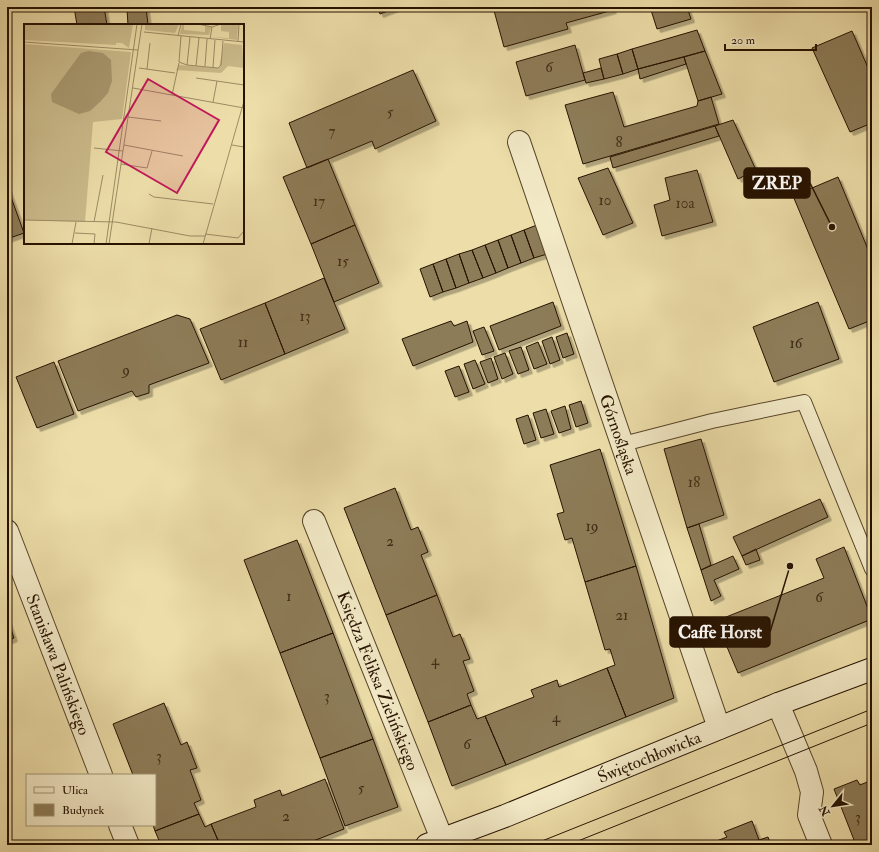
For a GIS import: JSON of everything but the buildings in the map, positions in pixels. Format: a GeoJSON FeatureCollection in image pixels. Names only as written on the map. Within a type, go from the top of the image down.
{"type":"FeatureCollection","features":[{"type":"Feature","properties":{"kind":"street","name":"Górnośląska"},"geometry":{"type":"LineString","coordinates":[[519,142],[719,728]]}},
{"type":"Feature","properties":{"kind":"street","name":"Księdza Feliksa Zielińskiego"},"geometry":{"type":"LineString","coordinates":[[314,521],[434,842]]}},
{"type":"Feature","properties":{"kind":"street","name":"Stanisława Palińskiego"},"geometry":{"type":"LineString","coordinates":[[7,531],[13,564],[101,774]]}},
{"type":"Feature","properties":{"kind":"street","name":"Świętochłowicka"},"geometry":{"type":"LineString","coordinates":[[434,842],[505,816],[778,704],[872,669]]}},
{"type":"Feature","properties":{"kind":"street"},"geometry":{"type":"LineString","coordinates":[[778,704],[806,771],[812,792],[810,815],[821,845]]}},
{"type":"Feature","properties":{"kind":"street"},"geometry":{"type":"LineString","coordinates":[[120,826],[128,845]]}},
{"type":"Feature","properties":{"kind":"lane"},"geometry":{"type":"LineString","coordinates":[[623,444],[712,421],[804,402],[872,569]]}},
{"type":"Feature","properties":{"kind":"tram line"},"geometry":{"type":"LineString","coordinates":[[532,845],[872,709]]}},
{"type":"Feature","properties":{"kind":"tram line"},"geometry":{"type":"LineString","coordinates":[[568,845],[872,723]]}},
{"type":"Feature","properties":{"kind":"place","name":"ZREP"},"geometry":{"type":"Point","coordinates":[832,227]}},
{"type":"Feature","properties":{"kind":"place","name":"Caffe Horst"},"geometry":{"type":"Point","coordinates":[790,566]}}]}
